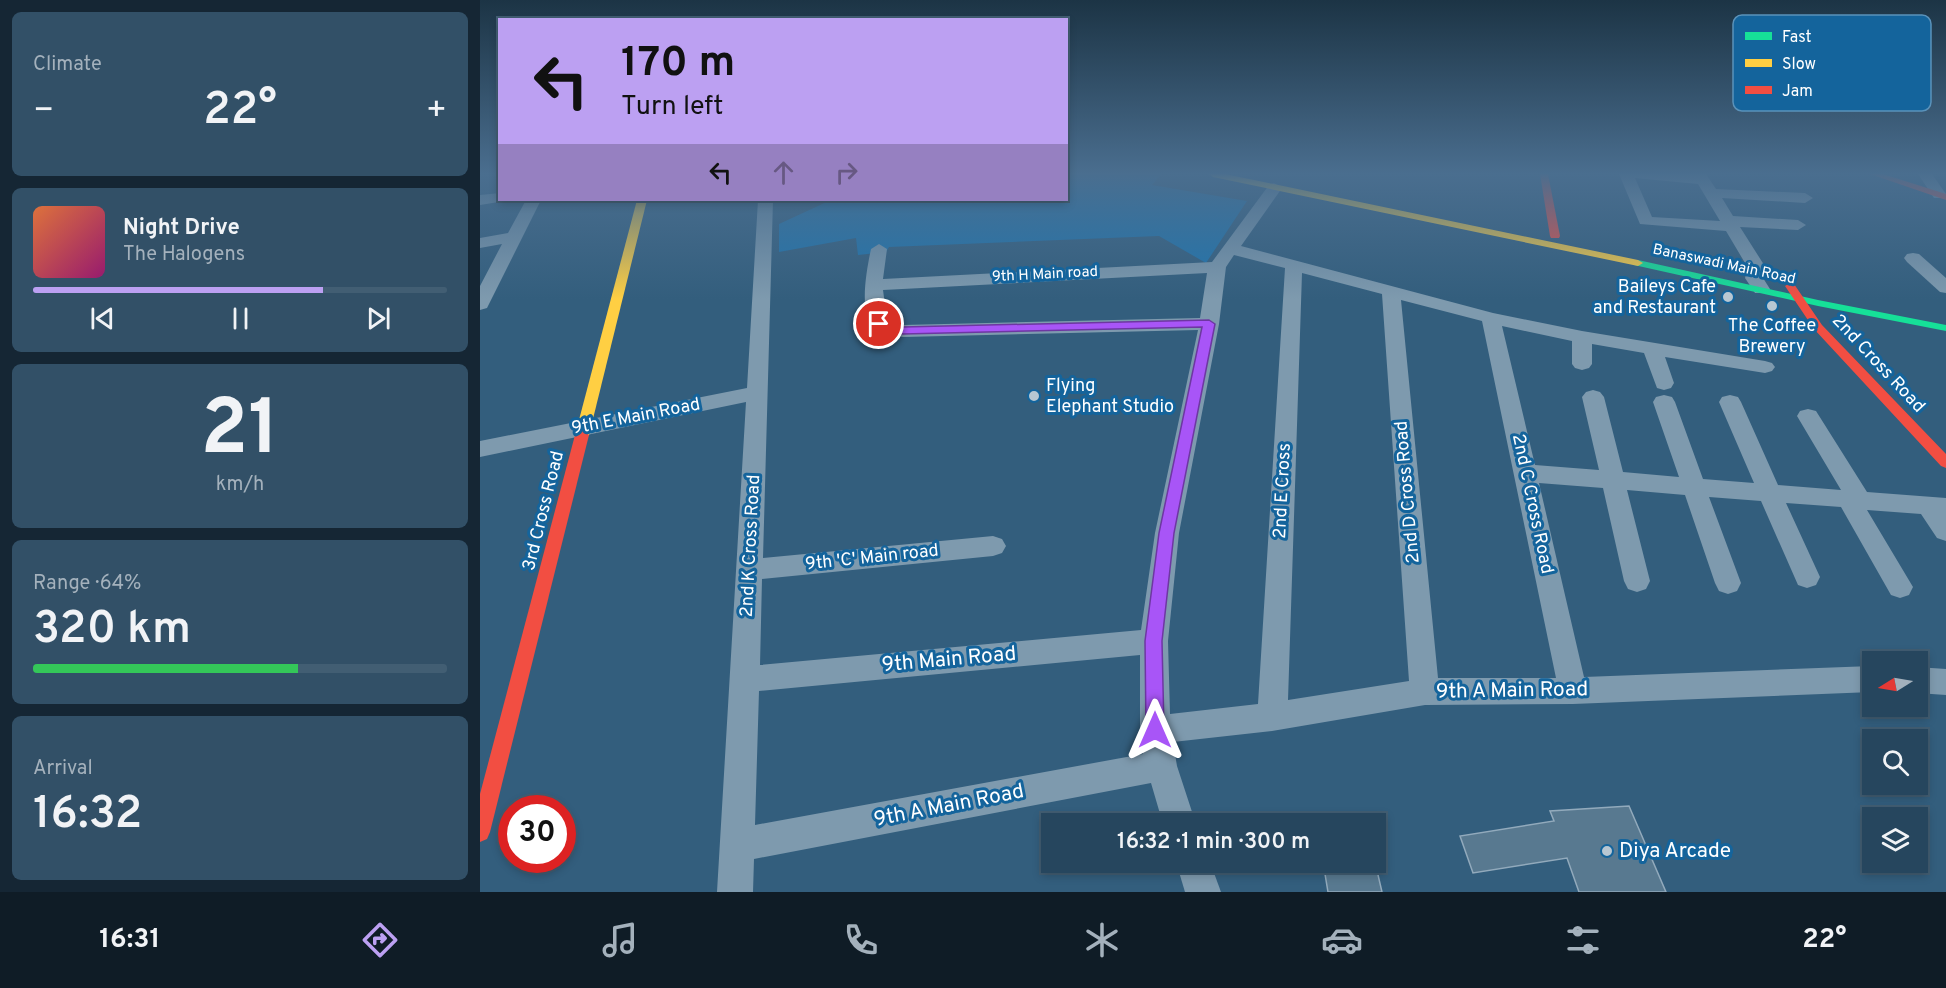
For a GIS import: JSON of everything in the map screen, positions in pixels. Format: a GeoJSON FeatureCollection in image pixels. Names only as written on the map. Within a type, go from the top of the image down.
{"type":"FeatureCollection","features":[{"type":"Feature","properties":{"kind":"main road","name":"3rd Cross Road"},"geometry":{"type":"LineString","coordinates":[[480,832],[638,216]]}},
{"type":"Feature","properties":{"kind":"main road","name":"Banaswadi Main Road"},"geometry":{"type":"LineString","coordinates":[[1422,216],[1555,245],[1758,284]]}},
{"type":"Feature","properties":{"kind":"main road","name":"Banaswadi Main Road"},"geometry":{"type":"LineString","coordinates":[[1448,216],[1555,236],[1793,292],[1818,303],[1946,328]]}},
{"type":"Feature","properties":{"kind":"main road"},"geometry":{"type":"LineString","coordinates":[[1551,216],[1555,236]]}},
{"type":"Feature","properties":{"kind":"main road","name":"Banaswadi Main Road"},"geometry":{"type":"LineString","coordinates":[[1793,292],[1808,289],[1946,315]]}},
{"type":"Feature","properties":{"kind":"main road","name":"2nd Cross Road"},"geometry":{"type":"LineString","coordinates":[[1808,289],[1833,321]]}},
{"type":"Feature","properties":{"kind":"main road","name":"2nd Cross Road"},"geometry":{"type":"LineString","coordinates":[[1793,292],[1818,327],[1946,462]]}},
{"type":"Feature","properties":{"kind":"street"},"geometry":{"type":"LineString","coordinates":[[480,304],[485,282],[525,216]]}},
{"type":"Feature","properties":{"kind":"street","name":"2nd K Cross Road"},"geometry":{"type":"LineString","coordinates":[[735,892],[765,216]]}},
{"type":"Feature","properties":{"kind":"street"},"geometry":{"type":"LineString","coordinates":[[1176,813],[1161,766],[1155,730],[1154,641],[1167,533],[1223,258],[1247,216]]}},
{"type":"Feature","properties":{"kind":"street"},"geometry":{"type":"LineString","coordinates":[[1644,216],[1646,221],[1797,225]]}},
{"type":"Feature","properties":{"kind":"street"},"geometry":{"type":"LineString","coordinates":[[1725,216],[1757,268],[1758,284]]}},
{"type":"Feature","properties":{"kind":"street"},"geometry":{"type":"LineString","coordinates":[[480,243],[514,237]]}},
{"type":"Feature","properties":{"kind":"street"},"geometry":{"type":"LineString","coordinates":[[879,249],[873,285],[879,324],[886,328],[903,330],[1209,324]]}},
{"type":"Feature","properties":{"kind":"street","name":"9th H Main road"},"geometry":{"type":"LineString","coordinates":[[873,285],[1223,258],[1294,266],[1491,318],[1582,337],[1765,367]]}},
{"type":"Feature","properties":{"kind":"street"},"geometry":{"type":"LineString","coordinates":[[1914,258],[1944,284]]}},
{"type":"Feature","properties":{"kind":"street","name":"2nd E Cross"},"geometry":{"type":"LineString","coordinates":[[1272,717],[1294,266]]}},
{"type":"Feature","properties":{"kind":"street","name":"2nd D Cross Road"},"geometry":{"type":"LineString","coordinates":[[1391,291],[1425,692]]}},
{"type":"Feature","properties":{"kind":"street","name":"2nd C Cross Road"},"geometry":{"type":"LineString","coordinates":[[1491,318],[1573,691]]}},
{"type":"Feature","properties":{"kind":"street"},"geometry":{"type":"LineString","coordinates":[[1582,337],[1582,364]]}},
{"type":"Feature","properties":{"kind":"street"},"geometry":{"type":"LineString","coordinates":[[1653,349],[1664,393],[1694,487],[1728,583]]}},
{"type":"Feature","properties":{"kind":"street","name":"9th E Main Road"},"geometry":{"type":"LineString","coordinates":[[480,448],[758,393]]}},
{"type":"Feature","properties":{"kind":"street"},"geometry":{"type":"LineString","coordinates":[[1593,397],[1637,581]]}},
{"type":"Feature","properties":{"kind":"street"},"geometry":{"type":"LineString","coordinates":[[1730,402],[1807,577]]}},
{"type":"Feature","properties":{"kind":"street"},"geometry":{"type":"LineString","coordinates":[[1808,416],[1900,587]]}},
{"type":"Feature","properties":{"kind":"street"},"geometry":{"type":"LineString","coordinates":[[1525,473],[1937,506],[1946,531]]}},
{"type":"Feature","properties":{"kind":"street","name":"9th 'C' Main road"},"geometry":{"type":"LineString","coordinates":[[750,570],[993,546]]}},
{"type":"Feature","properties":{"kind":"street","name":"9th Main Road"},"geometry":{"type":"LineString","coordinates":[[745,679],[1154,641]]}},
{"type":"Feature","properties":{"kind":"street","name":"9th A Main Road"},"geometry":{"type":"LineString","coordinates":[[1155,730],[1272,717],[1425,692],[1573,691],[1862,679]]}},
{"type":"Feature","properties":{"kind":"street"},"geometry":{"type":"LineString","coordinates":[[1928,681],[1946,682]]}},
{"type":"Feature","properties":{"kind":"street","name":"9th A Main Road"},"geometry":{"type":"LineString","coordinates":[[737,845],[1161,766]]}},
{"type":"Feature","properties":{"kind":"street"},"geometry":{"type":"LineString","coordinates":[[1197,873],[1203,892]]}},
{"type":"Feature","properties":{"kind":"shaded area"},"geometry":{"type":"Polygon","coordinates":[[[797,216],[1237,216],[1206,263],[1159,236],[889,247],[886,252],[858,255],[856,238],[779,252],[779,224],[797,216]]]}},
{"type":"Feature","properties":{"kind":"building","name":"Diya Arcade"},"geometry":{"type":"Polygon","coordinates":[[[1629,806],[1666,892],[1579,892],[1567,858],[1473,873],[1460,836],[1554,821],[1550,811],[1629,806]]]}},
{"type":"Feature","properties":{"kind":"building"},"geometry":{"type":"Polygon","coordinates":[[[1325,873],[1378,873],[1382,892],[1328,892],[1325,873]]]}},
{"type":"Feature","properties":{"kind":"traffic: fast"},"geometry":{"type":"LineString","coordinates":[[1638,263],[1818,303],[1946,328]]}},
{"type":"Feature","properties":{"kind":"traffic: slow"},"geometry":{"type":"LineString","coordinates":[[582,435],[638,216]]}},
{"type":"Feature","properties":{"kind":"traffic: slow"},"geometry":{"type":"LineString","coordinates":[[1412,216],[1638,263]]}},
{"type":"Feature","properties":{"kind":"traffic: jam"},"geometry":{"type":"LineString","coordinates":[[1551,216],[1555,236]]}},
{"type":"Feature","properties":{"kind":"traffic: jam"},"geometry":{"type":"LineString","coordinates":[[1790,286],[1818,327],[1946,463]]}},
{"type":"Feature","properties":{"kind":"traffic: jam"},"geometry":{"type":"LineString","coordinates":[[480,832],[582,435]]}},
{"type":"Feature","properties":{"kind":"place","name":"Baileys Cafe and Restaurant"},"geometry":{"type":"Point","coordinates":[1728,297]}},
{"type":"Feature","properties":{"kind":"place","name":"The Coffee Brewery"},"geometry":{"type":"Point","coordinates":[1772,306]}},
{"type":"Feature","properties":{"kind":"place","name":"Flying Elephant Studio"},"geometry":{"type":"Point","coordinates":[1034,396]}},
{"type":"Feature","properties":{"kind":"place","name":"Diya Arcade"},"geometry":{"type":"Point","coordinates":[1607,851]}},
{"type":"Feature","properties":{"kind":"route"},"geometry":{"type":"LineString","coordinates":[[879,324],[886,328],[903,330],[1209,324],[1167,533],[1154,641],[1155,730]]}}]}
